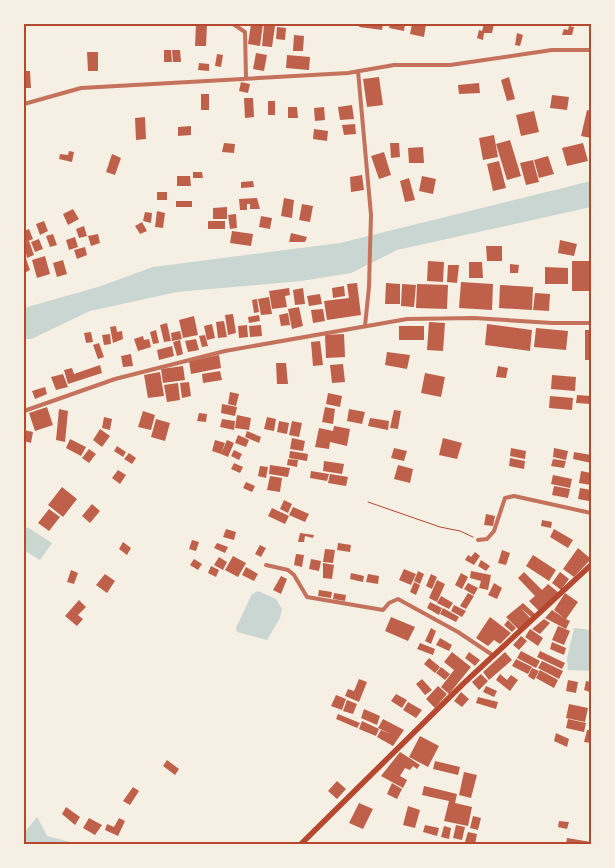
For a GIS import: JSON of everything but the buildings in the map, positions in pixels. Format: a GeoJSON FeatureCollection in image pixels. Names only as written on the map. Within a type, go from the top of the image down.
{"type":"FeatureCollection","features":[{"type":"Feature","properties":{"kind":"main road"},"geometry":{"type":"LineString","coordinates":[[301,844],[494,656],[591,565]]}},
{"type":"Feature","properties":{"kind":"street"},"geometry":{"type":"LineString","coordinates":[[233,24],[246,32],[246,77]]}},
{"type":"Feature","properties":{"kind":"street"},"geometry":{"type":"LineString","coordinates":[[24,104],[81,88],[146,86],[246,77],[358,71],[394,65],[450,65],[552,50],[591,50]]}},
{"type":"Feature","properties":{"kind":"street"},"geometry":{"type":"LineString","coordinates":[[358,71],[371,214],[368,287],[364,326]]}},
{"type":"Feature","properties":{"kind":"street"},"geometry":{"type":"LineString","coordinates":[[24,411],[115,379],[225,351],[407,319],[591,323]]}},
{"type":"Feature","properties":{"kind":"street"},"geometry":{"type":"LineString","coordinates":[[478,540],[487,540],[494,531],[505,498],[514,496],[591,513]]}},
{"type":"Feature","properties":{"kind":"street"},"geometry":{"type":"LineString","coordinates":[[266,565],[288,570],[294,575],[307,597],[383,610],[394,600],[404,602],[458,632],[494,656]]}},
{"type":"Feature","properties":{"kind":"path"},"geometry":{"type":"LineString","coordinates":[[368,502],[440,527],[460,531],[478,540]]}},
{"type":"Feature","properties":{"kind":"shaded area"},"geometry":{"type":"Polygon","coordinates":[[[591,181],[591,207],[397,250],[351,273],[301,281],[177,292],[90,311],[31,339],[24,339],[24,308],[98,287],[153,267],[340,243],[591,181]]]}},
{"type":"Feature","properties":{"kind":"shaded area"},"geometry":{"type":"Polygon","coordinates":[[[27,527],[52,543],[40,560],[24,550],[24,531],[27,527]]]}},
{"type":"Feature","properties":{"kind":"shaded area"},"geometry":{"type":"Polygon","coordinates":[[[258,591],[276,599],[282,609],[280,618],[267,640],[237,632],[236,628],[252,594],[258,591]]]}},
{"type":"Feature","properties":{"kind":"shaded area"},"geometry":{"type":"Polygon","coordinates":[[[574,628],[591,630],[591,671],[568,670],[567,659],[574,628]]]}},
{"type":"Feature","properties":{"kind":"shaded area"},"geometry":{"type":"Polygon","coordinates":[[[37,817],[47,836],[78,844],[24,844],[24,833],[37,817]]]}}]}
